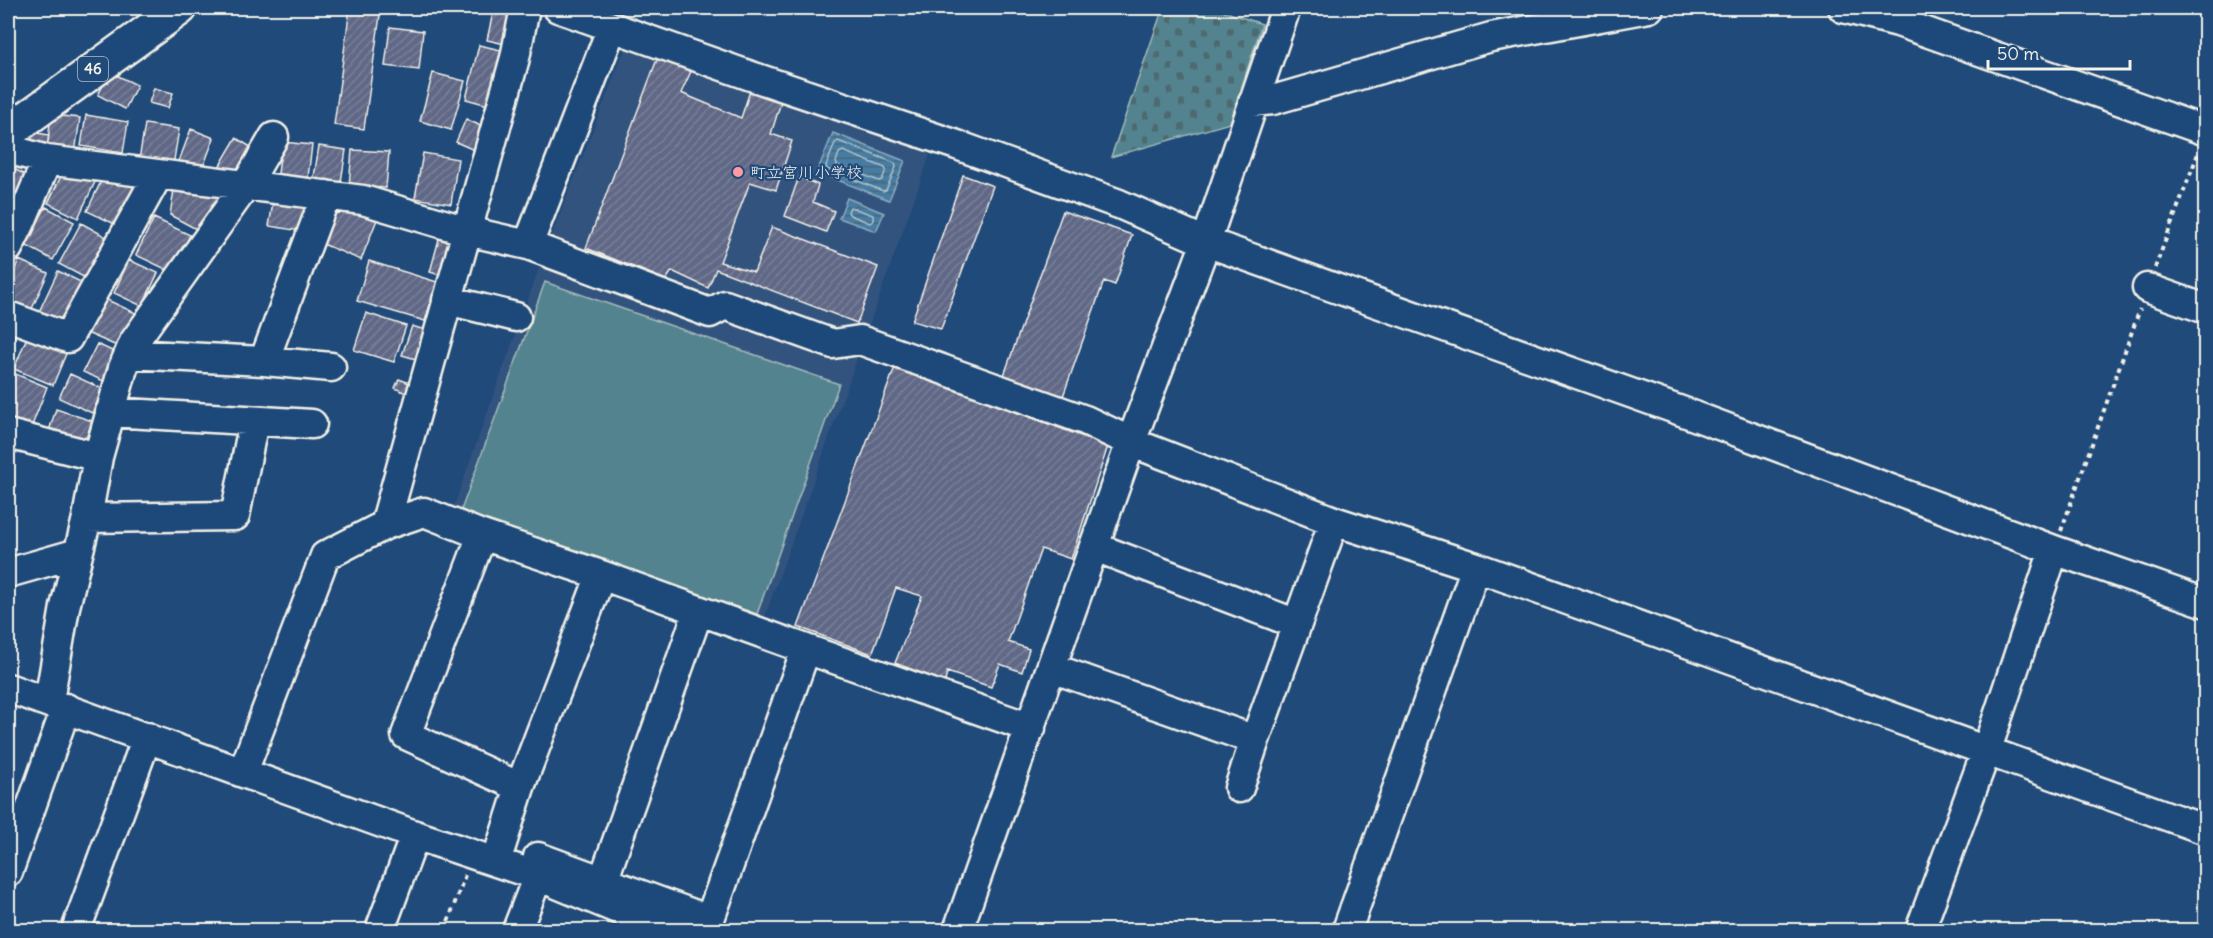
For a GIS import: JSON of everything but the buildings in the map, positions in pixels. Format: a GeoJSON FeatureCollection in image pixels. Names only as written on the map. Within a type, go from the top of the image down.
{"type":"FeatureCollection","features":[{"type":"Feature","properties":{"kind":"main road","name":"46"},"geometry":{"type":"LineString","coordinates":[[8,132],[180,8]]}},
{"type":"Feature","properties":{"kind":"street"},"geometry":{"type":"LineString","coordinates":[[385,525],[515,58],[525,8]]}},
{"type":"Feature","properties":{"kind":"street"},"geometry":{"type":"LineString","coordinates":[[558,8],[979,153],[1119,204],[1206,242],[1684,412],[2055,550],[2205,603]]}},
{"type":"Feature","properties":{"kind":"street"},"geometry":{"type":"LineString","coordinates":[[958,930],[1131,442],[1206,242],[1286,8]]}},
{"type":"Feature","properties":{"kind":"street"},"geometry":{"type":"LineString","coordinates":[[1253,102],[1273,100],[1491,37],[1649,8]]}},
{"type":"Feature","properties":{"kind":"street"},"geometry":{"type":"LineString","coordinates":[[1843,8],[1898,22],[2203,138]]}},
{"type":"Feature","properties":{"kind":"street"},"geometry":{"type":"LineString","coordinates":[[528,245],[612,27]]}},
{"type":"Feature","properties":{"kind":"street"},"geometry":{"type":"LineString","coordinates":[[8,872],[58,705],[65,608],[87,518],[98,457],[129,354],[134,342],[246,185],[274,136]]}},
{"type":"Feature","properties":{"kind":"street"},"geometry":{"type":"LineString","coordinates":[[8,149],[47,160],[363,200],[467,231],[528,245],[710,313],[725,305],[833,344],[860,340],[1085,420],[1131,442],[1334,521],[1476,567],[2205,830]]}},
{"type":"Feature","properties":{"kind":"street"},"geometry":{"type":"LineString","coordinates":[[8,248],[47,160]]}},
{"type":"Feature","properties":{"kind":"street"},"geometry":{"type":"LineString","coordinates":[[8,316],[68,338],[158,175]]}},
{"type":"Feature","properties":{"kind":"street"},"geometry":{"type":"LineString","coordinates":[[264,361],[326,195]]}},
{"type":"Feature","properties":{"kind":"street"},"geometry":{"type":"LineString","coordinates":[[2147,288],[2205,309]]}},
{"type":"Feature","properties":{"kind":"street"},"geometry":{"type":"LineString","coordinates":[[447,300],[516,317]]}},
{"type":"Feature","properties":{"kind":"street"},"geometry":{"type":"LineString","coordinates":[[129,354],[332,367]]}},
{"type":"Feature","properties":{"kind":"street"},"geometry":{"type":"LineString","coordinates":[[110,412],[312,424]]}},
{"type":"Feature","properties":{"kind":"street"},"geometry":{"type":"LineString","coordinates":[[87,518],[236,516],[254,421]]}},
{"type":"Feature","properties":{"kind":"street"},"geometry":{"type":"LineString","coordinates":[[8,437],[98,457]]}},
{"type":"Feature","properties":{"kind":"street"},"geometry":{"type":"LineString","coordinates":[[243,772],[324,556],[385,525],[424,512],[698,612],[1031,728]]}},
{"type":"Feature","properties":{"kind":"street"},"geometry":{"type":"LineString","coordinates":[[1239,788],[1334,521]]}},
{"type":"Feature","properties":{"kind":"street"},"geometry":{"type":"LineString","coordinates":[[482,535],[406,735],[520,787]]}},
{"type":"Feature","properties":{"kind":"street"},"geometry":{"type":"LineString","coordinates":[[1095,547],[1297,624]]}},
{"type":"Feature","properties":{"kind":"street"},"geometry":{"type":"LineString","coordinates":[[1920,930],[1986,752],[2055,550]]}},
{"type":"Feature","properties":{"kind":"street"},"geometry":{"type":"LineString","coordinates":[[8,573],[78,553]]}},
{"type":"Feature","properties":{"kind":"street"},"geometry":{"type":"LineString","coordinates":[[1347,930],[1476,567]]}},
{"type":"Feature","properties":{"kind":"street"},"geometry":{"type":"LineString","coordinates":[[490,854],[520,787],[601,575]]}},
{"type":"Feature","properties":{"kind":"street"},"geometry":{"type":"LineString","coordinates":[[600,890],[698,612]]}},
{"type":"Feature","properties":{"kind":"street"},"geometry":{"type":"LineString","coordinates":[[8,688],[405,831],[490,854],[708,925],[806,649]]}},
{"type":"Feature","properties":{"kind":"street"},"geometry":{"type":"LineString","coordinates":[[1052,668],[1255,740]]}},
{"type":"Feature","properties":{"kind":"street"},"geometry":{"type":"LineString","coordinates":[[76,930],[147,737]]}},
{"type":"Feature","properties":{"kind":"street"},"geometry":{"type":"LineString","coordinates":[[380,930],[405,831]]}},
{"type":"Feature","properties":{"kind":"street"},"geometry":{"type":"LineString","coordinates":[[490,854],[538,876],[600,890],[664,930]]}},
{"type":"Feature","properties":{"kind":"street"},"geometry":{"type":"LineString","coordinates":[[517,930],[538,876]]}},
{"type":"Feature","properties":{"kind":"path"},"geometry":{"type":"LineString","coordinates":[[2055,550],[2147,288],[2203,138]]}},
{"type":"Feature","properties":{"kind":"path"},"geometry":{"type":"LineString","coordinates":[[445,930],[490,854]]}},
{"type":"Feature","properties":{"kind":"shaded area"},"geometry":{"type":"Polygon","coordinates":[[[628,41],[911,145],[930,155],[762,625],[451,514],[542,260],[628,41]]]}},
{"type":"Feature","properties":{"kind":"green space"},"geometry":{"type":"Polygon","coordinates":[[[1163,8],[1214,8],[1262,24],[1230,123],[1111,157],[1163,8]]]}},
{"type":"Feature","properties":{"kind":"green space"},"geometry":{"type":"Polygon","coordinates":[[[545,282],[839,384],[757,614],[460,513],[545,282]]]}},
{"type":"Feature","properties":{"kind":"water"},"geometry":{"type":"Polygon","coordinates":[[[833,133],[905,161],[889,200],[817,172],[833,133]]]}},
{"type":"Feature","properties":{"kind":"water"},"geometry":{"type":"Polygon","coordinates":[[[847,198],[884,213],[876,231],[839,218],[847,198]]]}},
{"type":"Feature","properties":{"kind":"place","name":"町立宮川小学校"},"geometry":{"type":"Point","coordinates":[738,172]}}]}
